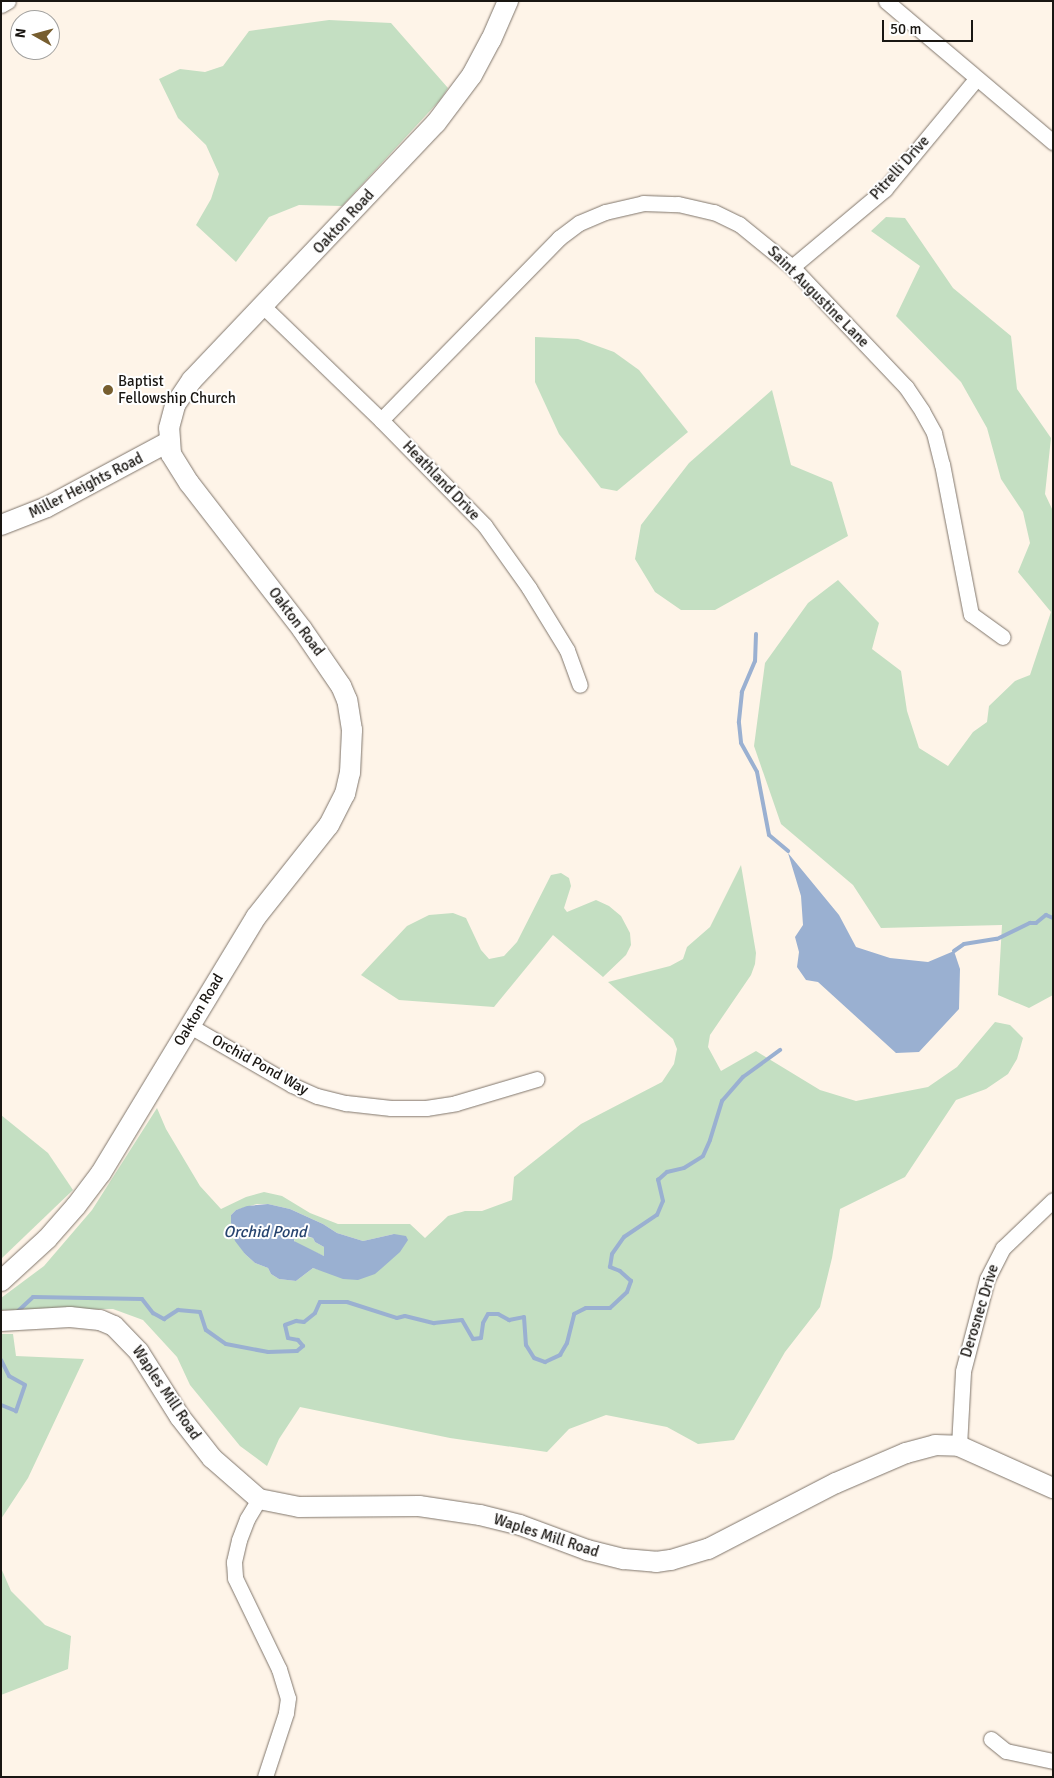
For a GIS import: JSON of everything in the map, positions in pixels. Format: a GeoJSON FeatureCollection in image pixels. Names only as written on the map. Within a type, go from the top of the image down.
{"type":"FeatureCollection","features":[{"type":"Feature","properties":{"kind":"street"},"geometry":{"type":"LineString","coordinates":[[1,5],[8,1]]}},
{"type":"Feature","properties":{"kind":"street","name":"Oakton Road"},"geometry":{"type":"LineString","coordinates":[[1,1281],[47,1239],[89,1190],[128,1131],[256,918],[321,836],[337,812],[350,773],[352,730],[347,700],[333,670],[189,483],[171,454],[168,442],[172,415],[181,395],[192,380],[264,307],[454,102],[491,40],[508,1]]}},
{"type":"Feature","properties":{"kind":"street"},"geometry":{"type":"LineString","coordinates":[[886,1],[976,79],[1053,142]]}},
{"type":"Feature","properties":{"kind":"street","name":"Pitrelli Drive"},"geometry":{"type":"LineString","coordinates":[[792,267],[885,189],[976,79]]}},
{"type":"Feature","properties":{"kind":"street","name":"Saint Augustine Lane"},"geometry":{"type":"LineString","coordinates":[[381,420],[559,238],[580,223],[605,212],[652,203],[678,204],[714,212],[739,224],[792,267],[906,387],[934,433],[942,464],[971,614],[1003,637]]}},
{"type":"Feature","properties":{"kind":"street","name":"Heathland Drive"},"geometry":{"type":"LineString","coordinates":[[264,307],[381,420],[485,526],[529,588],[567,650],[580,685]]}},
{"type":"Feature","properties":{"kind":"street","name":"Miller Heights Road"},"geometry":{"type":"LineString","coordinates":[[1,525],[47,507],[168,442]]}},
{"type":"Feature","properties":{"kind":"street","name":"Orchid Pond Way"},"geometry":{"type":"LineString","coordinates":[[190,1026],[292,1085],[317,1096],[346,1103],[391,1108],[426,1108],[456,1103],[537,1080]]}},
{"type":"Feature","properties":{"kind":"street","name":"Derosnec Drive"},"geometry":{"type":"LineString","coordinates":[[959,1446],[963,1371],[987,1279],[1003,1248],[1053,1200]]}},
{"type":"Feature","properties":{"kind":"street","name":"Waples Mill Road"},"geometry":{"type":"LineString","coordinates":[[1,1321],[70,1317],[100,1320],[114,1326],[139,1352],[180,1417],[212,1458],[259,1499],[299,1507],[418,1506],[480,1515],[520,1525],[605,1555],[624,1559],[656,1562],[708,1549],[836,1483],[906,1452],[935,1445],[959,1446],[1053,1488]]}},
{"type":"Feature","properties":{"kind":"street"},"geometry":{"type":"LineString","coordinates":[[259,1499],[246,1519],[234,1562],[235,1578],[279,1670],[288,1698],[286,1713],[265,1777]]}},
{"type":"Feature","properties":{"kind":"street"},"geometry":{"type":"LineString","coordinates":[[991,1739],[1006,1751],[1053,1761]]}},
{"type":"Feature","properties":{"kind":"green space"},"geometry":{"type":"Polygon","coordinates":[[[329,20],[391,23],[448,88],[440,100],[342,206],[299,205],[269,217],[236,262],[196,225],[211,199],[219,174],[206,145],[178,118],[159,79],[180,69],[205,72],[223,66],[249,31],[329,20]]]}},
{"type":"Feature","properties":{"kind":"green space"},"geometry":{"type":"Polygon","coordinates":[[[886,217],[905,218],[953,288],[1011,336],[1017,389],[1051,438],[1045,494],[1053,511],[1053,995],[1029,1008],[998,995],[1002,925],[881,928],[853,885],[781,824],[754,746],[765,663],[808,603],[838,580],[879,623],[872,649],[901,671],[907,711],[919,748],[948,766],[973,732],[987,722],[989,706],[1015,681],[1030,675],[1051,612],[1018,572],[1030,543],[1023,512],[1001,479],[987,428],[961,382],[896,316],[920,266],[871,231],[886,217]]]}},
{"type":"Feature","properties":{"kind":"green space"},"geometry":{"type":"Polygon","coordinates":[[[535,337],[578,339],[614,352],[639,370],[688,432],[617,491],[601,488],[559,434],[535,382],[535,337]]]}},
{"type":"Feature","properties":{"kind":"green space"},"geometry":{"type":"Polygon","coordinates":[[[772,390],[791,465],[832,482],[848,536],[715,610],[681,610],[655,592],[635,559],[641,525],[689,463],[772,390]]]}},
{"type":"Feature","properties":{"kind":"green space"},"geometry":{"type":"Polygon","coordinates":[[[741,865],[756,953],[755,964],[751,975],[710,1035],[708,1047],[721,1071],[756,1051],[820,1090],[856,1101],[928,1087],[957,1067],[995,1022],[1010,1025],[1023,1038],[1017,1059],[1008,1074],[986,1089],[956,1100],[905,1177],[840,1209],[832,1258],[820,1307],[785,1352],[734,1440],[698,1444],[667,1427],[606,1415],[569,1429],[547,1452],[450,1438],[300,1407],[279,1439],[267,1466],[240,1446],[190,1385],[177,1357],[143,1320],[113,1309],[1,1310],[1,1298],[44,1266],[92,1210],[157,1108],[166,1129],[200,1186],[221,1209],[246,1197],[264,1192],[282,1196],[310,1213],[338,1224],[410,1224],[425,1238],[448,1216],[465,1211],[482,1211],[512,1200],[514,1177],[581,1124],[662,1082],[674,1064],[677,1049],[673,1039],[608,982],[670,966],[683,959],[687,947],[710,927],[741,865]],[[257,1204],[236,1210],[231,1215],[231,1229],[245,1254],[255,1263],[268,1268],[271,1274],[279,1279],[296,1281],[313,1268],[324,1271],[394,1234],[363,1241],[337,1233],[323,1224],[290,1209],[268,1204],[257,1204]]]}},
{"type":"Feature","properties":{"kind":"green space"},"geometry":{"type":"Polygon","coordinates":[[[561,873],[569,878],[571,886],[564,908],[567,912],[596,900],[609,906],[621,916],[630,933],[631,945],[626,955],[603,977],[553,935],[494,1007],[399,1000],[361,975],[407,926],[429,915],[453,913],[466,918],[481,950],[489,959],[504,956],[517,942],[551,875],[561,873]]]}},
{"type":"Feature","properties":{"kind":"green space"},"geometry":{"type":"Polygon","coordinates":[[[1,1115],[48,1153],[73,1190],[1,1259],[1,1115]]]}},
{"type":"Feature","properties":{"kind":"green space"},"geometry":{"type":"Polygon","coordinates":[[[297,1235],[313,1238],[315,1242],[324,1247],[324,1256],[296,1244],[293,1238],[297,1235]]]}},
{"type":"Feature","properties":{"kind":"green space"},"geometry":{"type":"Polygon","coordinates":[[[1,1334],[13,1334],[16,1356],[84,1359],[28,1478],[1,1519],[1,1334]]]}},
{"type":"Feature","properties":{"kind":"green space"},"geometry":{"type":"Polygon","coordinates":[[[1,1568],[11,1591],[45,1625],[71,1636],[68,1669],[1,1695],[1,1568]]]}},
{"type":"Feature","properties":{"kind":"water"},"geometry":{"type":"Polygon","coordinates":[[[788,853],[839,915],[856,947],[890,958],[928,962],[954,951],[960,969],[959,1009],[919,1052],[896,1053],[818,982],[806,980],[797,967],[799,952],[795,937],[803,925],[801,896],[788,853]]]}},
{"type":"Feature","properties":{"kind":"water","name":"Orchid Pond"},"geometry":{"type":"Polygon","coordinates":[[[268,1204],[290,1209],[323,1224],[337,1233],[363,1241],[394,1234],[406,1236],[408,1240],[400,1252],[375,1274],[358,1280],[343,1279],[313,1268],[296,1281],[279,1279],[271,1274],[268,1268],[255,1263],[235,1241],[231,1229],[231,1215],[236,1210],[247,1206],[268,1204]],[[303,1235],[294,1236],[294,1241],[324,1256],[324,1247],[315,1242],[313,1238],[303,1235]]]}},
{"type":"Feature","properties":{"kind":"waterway"},"geometry":{"type":"LineString","coordinates":[[756,634],[755,661],[742,692],[739,723],[741,743],[757,772],[769,835],[788,851]]}},
{"type":"Feature","properties":{"kind":"waterway"},"geometry":{"type":"LineString","coordinates":[[954,951],[964,944],[997,939],[1030,923],[1036,923],[1046,915],[1053,918]]}},
{"type":"Feature","properties":{"kind":"waterway"},"geometry":{"type":"LineString","coordinates":[[17,1312],[33,1297],[142,1299],[153,1313],[164,1319],[178,1310],[200,1312],[206,1330],[226,1344],[268,1352],[297,1351],[303,1346],[298,1340],[288,1338],[285,1325],[296,1321],[304,1322],[315,1313],[320,1302],[347,1302],[397,1318],[405,1316],[434,1323],[462,1320],[473,1339],[481,1338],[483,1323],[488,1314],[498,1314],[509,1320],[524,1317],[526,1345],[534,1358],[545,1362],[560,1355],[567,1343],[574,1314],[586,1308],[610,1308],[627,1292],[631,1281],[620,1271],[610,1267],[612,1254],[624,1237],[657,1215],[663,1201],[658,1180],[667,1172],[684,1168],[703,1156],[722,1101],[743,1077],[780,1050]]}},
{"type":"Feature","properties":{"kind":"waterway"},"geometry":{"type":"LineString","coordinates":[[1,1360],[9,1376],[25,1385],[16,1411],[1,1405]]}},
{"type":"Feature","properties":{"kind":"place","name":"Baptist Fellowship Church"},"geometry":{"type":"Point","coordinates":[108,390]}}]}
